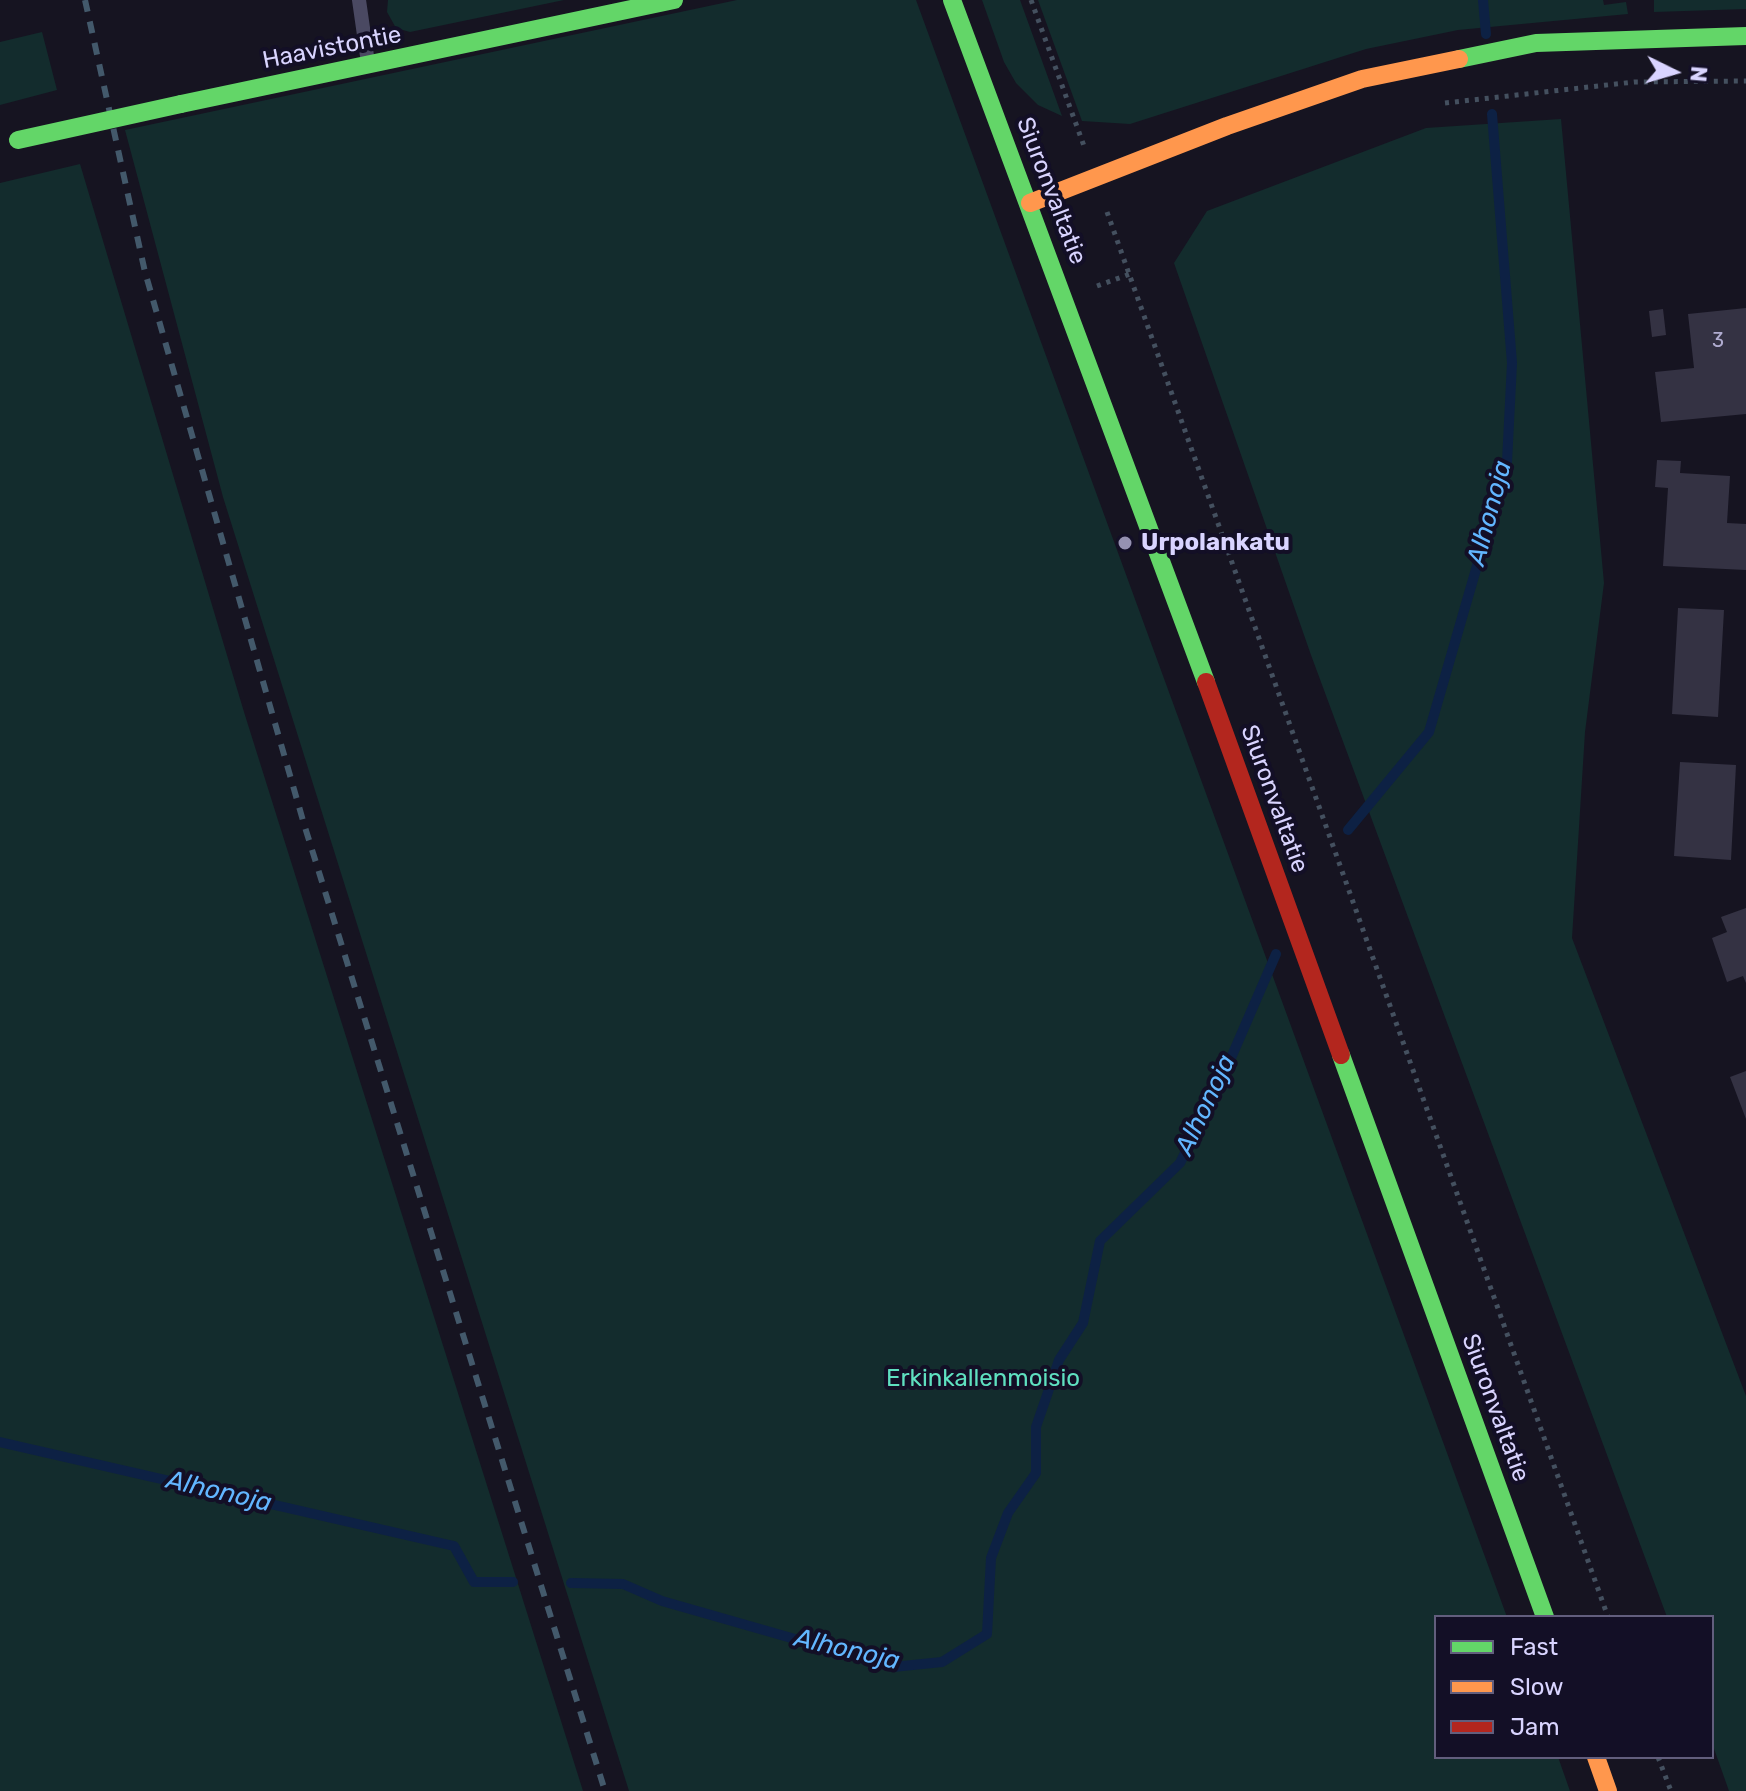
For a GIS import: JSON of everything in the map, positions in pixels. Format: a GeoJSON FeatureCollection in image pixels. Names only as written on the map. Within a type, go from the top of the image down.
{"type":"FeatureCollection","features":[{"type":"Feature","properties":{"kind":"main road","name":"Haavistontie"},"geometry":{"type":"LineString","coordinates":[[9,143],[674,0]]}},
{"type":"Feature","properties":{"kind":"main road","name":"Siuronvaltatie"},"geometry":{"type":"LineString","coordinates":[[952,0],[1030,203],[1544,1615]]}},
{"type":"Feature","properties":{"kind":"main road"},"geometry":{"type":"LineString","coordinates":[[1030,203],[1227,126],[1362,79],[1536,43],[1746,36]]}},
{"type":"Feature","properties":{"kind":"main road"},"geometry":{"type":"LineString","coordinates":[[1597,1759],[1608,1791]]}},
{"type":"Feature","properties":{"kind":"lane"},"geometry":{"type":"LineString","coordinates":[[359,0],[368,66]]}},
{"type":"Feature","properties":{"kind":"path"},"geometry":{"type":"LineString","coordinates":[[1031,0],[1607,1615]]}},
{"type":"Feature","properties":{"kind":"path"},"geometry":{"type":"LineString","coordinates":[[1437,104],[1634,82],[1746,81]]}},
{"type":"Feature","properties":{"kind":"path"},"geometry":{"type":"LineString","coordinates":[[1107,209],[1120,204]]}},
{"type":"Feature","properties":{"kind":"path"},"geometry":{"type":"LineString","coordinates":[[1659,1759],[1671,1791]]}},
{"type":"Feature","properties":{"kind":"green space"},"geometry":{"type":"Polygon","coordinates":[[[388,0],[564,0],[410,32],[396,28],[387,12],[388,0]]]}},
{"type":"Feature","properties":{"kind":"green space","name":"Erkinkallenmoisio"},"geometry":{"type":"Polygon","coordinates":[[[737,0],[916,0],[1506,1615],[1434,1615],[1434,1759],[1559,1759],[1570,1791],[629,1791],[223,497],[125,130],[737,0]]]}},
{"type":"Feature","properties":{"kind":"green space"},"geometry":{"type":"Polygon","coordinates":[[[982,0],[1020,0],[1062,116],[1038,105],[1016,83],[1004,62],[982,0]]]}},
{"type":"Feature","properties":{"kind":"green space"},"geometry":{"type":"Polygon","coordinates":[[[1038,0],[1603,0],[1604,5],[1626,2],[1628,14],[1458,30],[1366,49],[1130,124],[1082,121],[1038,0]]]}},
{"type":"Feature","properties":{"kind":"green space"},"geometry":{"type":"Polygon","coordinates":[[[1654,0],[1746,0],[1746,9],[1654,12],[1654,0]]]}},
{"type":"Feature","properties":{"kind":"green space"},"geometry":{"type":"Polygon","coordinates":[[[42,32],[57,90],[0,105],[0,42],[42,32]]]}},
{"type":"Feature","properties":{"kind":"green space"},"geometry":{"type":"Polygon","coordinates":[[[1561,119],[1604,583],[1585,732],[1572,938],[1746,1396],[1746,1791],[1729,1791],[1714,1749],[1714,1615],[1666,1615],[1311,655],[1174,263],[1207,211],[1426,128],[1561,119]]]}},
{"type":"Feature","properties":{"kind":"green space"},"geometry":{"type":"Polygon","coordinates":[[[80,164],[244,712],[583,1791],[0,1791],[0,183],[80,164]]]}},
{"type":"Feature","properties":{"kind":"building"},"geometry":{"type":"Polygon","coordinates":[[[1746,308],[1746,414],[1661,422],[1655,372],[1694,368],[1688,314],[1746,308]]]}},
{"type":"Feature","properties":{"kind":"building"},"geometry":{"type":"Polygon","coordinates":[[[1663,309],[1666,335],[1652,337],[1649,311],[1663,309]]]}},
{"type":"Feature","properties":{"kind":"building"},"geometry":{"type":"Polygon","coordinates":[[[1657,460],[1681,461],[1680,473],[1730,476],[1727,523],[1746,524],[1746,570],[1663,566],[1668,488],[1655,487],[1657,460]]]}},
{"type":"Feature","properties":{"kind":"building"},"geometry":{"type":"Polygon","coordinates":[[[1678,608],[1724,610],[1718,717],[1672,714],[1678,608]]]}},
{"type":"Feature","properties":{"kind":"building"},"geometry":{"type":"Polygon","coordinates":[[[1680,762],[1736,765],[1731,860],[1674,856],[1680,762]]]}},
{"type":"Feature","properties":{"kind":"building"},"geometry":{"type":"Polygon","coordinates":[[[1746,908],[1746,983],[1743,976],[1727,982],[1712,938],[1727,932],[1721,917],[1746,908]]]}},
{"type":"Feature","properties":{"kind":"building"},"geometry":{"type":"Polygon","coordinates":[[[1746,1071],[1746,1119],[1730,1077],[1746,1071]]]}},
{"type":"Feature","properties":{"kind":"waterway","name":"Alhonoja"},"geometry":{"type":"LineString","coordinates":[[1483,0],[1486,34]]}},
{"type":"Feature","properties":{"kind":"waterway","name":"Alhonoja"},"geometry":{"type":"LineString","coordinates":[[1348,830],[1429,732],[1507,462],[1512,363],[1492,114]]}},
{"type":"Feature","properties":{"kind":"waterway","name":"Alhonoja"},"geometry":{"type":"LineString","coordinates":[[571,1583],[623,1584],[662,1601],[893,1667],[942,1662],[987,1634],[991,1558],[1008,1513],[1036,1473],[1036,1427],[1059,1360],[1083,1323],[1100,1241],[1180,1163],[1221,1081],[1276,954]]}},
{"type":"Feature","properties":{"kind":"waterway","name":"Alhonoja"},"geometry":{"type":"LineString","coordinates":[[0,1442],[454,1546],[474,1582],[513,1582]]}},
{"type":"Feature","properties":{"kind":"railway"},"geometry":{"type":"LineString","coordinates":[[85,0],[145,272],[304,824],[605,1791]]}},
{"type":"Feature","properties":{"kind":"traffic: fast"},"geometry":{"type":"LineString","coordinates":[[181,104],[674,0]]}},
{"type":"Feature","properties":{"kind":"traffic: fast"},"geometry":{"type":"LineString","coordinates":[[952,0],[1206,682]]}},
{"type":"Feature","properties":{"kind":"traffic: fast"},"geometry":{"type":"LineString","coordinates":[[1459,59],[1536,43],[1746,36]]}},
{"type":"Feature","properties":{"kind":"traffic: fast"},"geometry":{"type":"LineString","coordinates":[[18,140],[181,104]]}},
{"type":"Feature","properties":{"kind":"traffic: fast"},"geometry":{"type":"LineString","coordinates":[[1341,1055],[1544,1615]]}},
{"type":"Feature","properties":{"kind":"traffic: slow"},"geometry":{"type":"LineString","coordinates":[[1030,203],[1227,126],[1362,79],[1459,59]]}},
{"type":"Feature","properties":{"kind":"traffic: slow"},"geometry":{"type":"LineString","coordinates":[[1597,1759],[1608,1791]]}},
{"type":"Feature","properties":{"kind":"traffic: jam"},"geometry":{"type":"LineString","coordinates":[[1206,682],[1341,1055]]}},
{"type":"Feature","properties":{"kind":"place","name":"Urpolankatu"},"geometry":{"type":"Point","coordinates":[1125,543]}}]}
